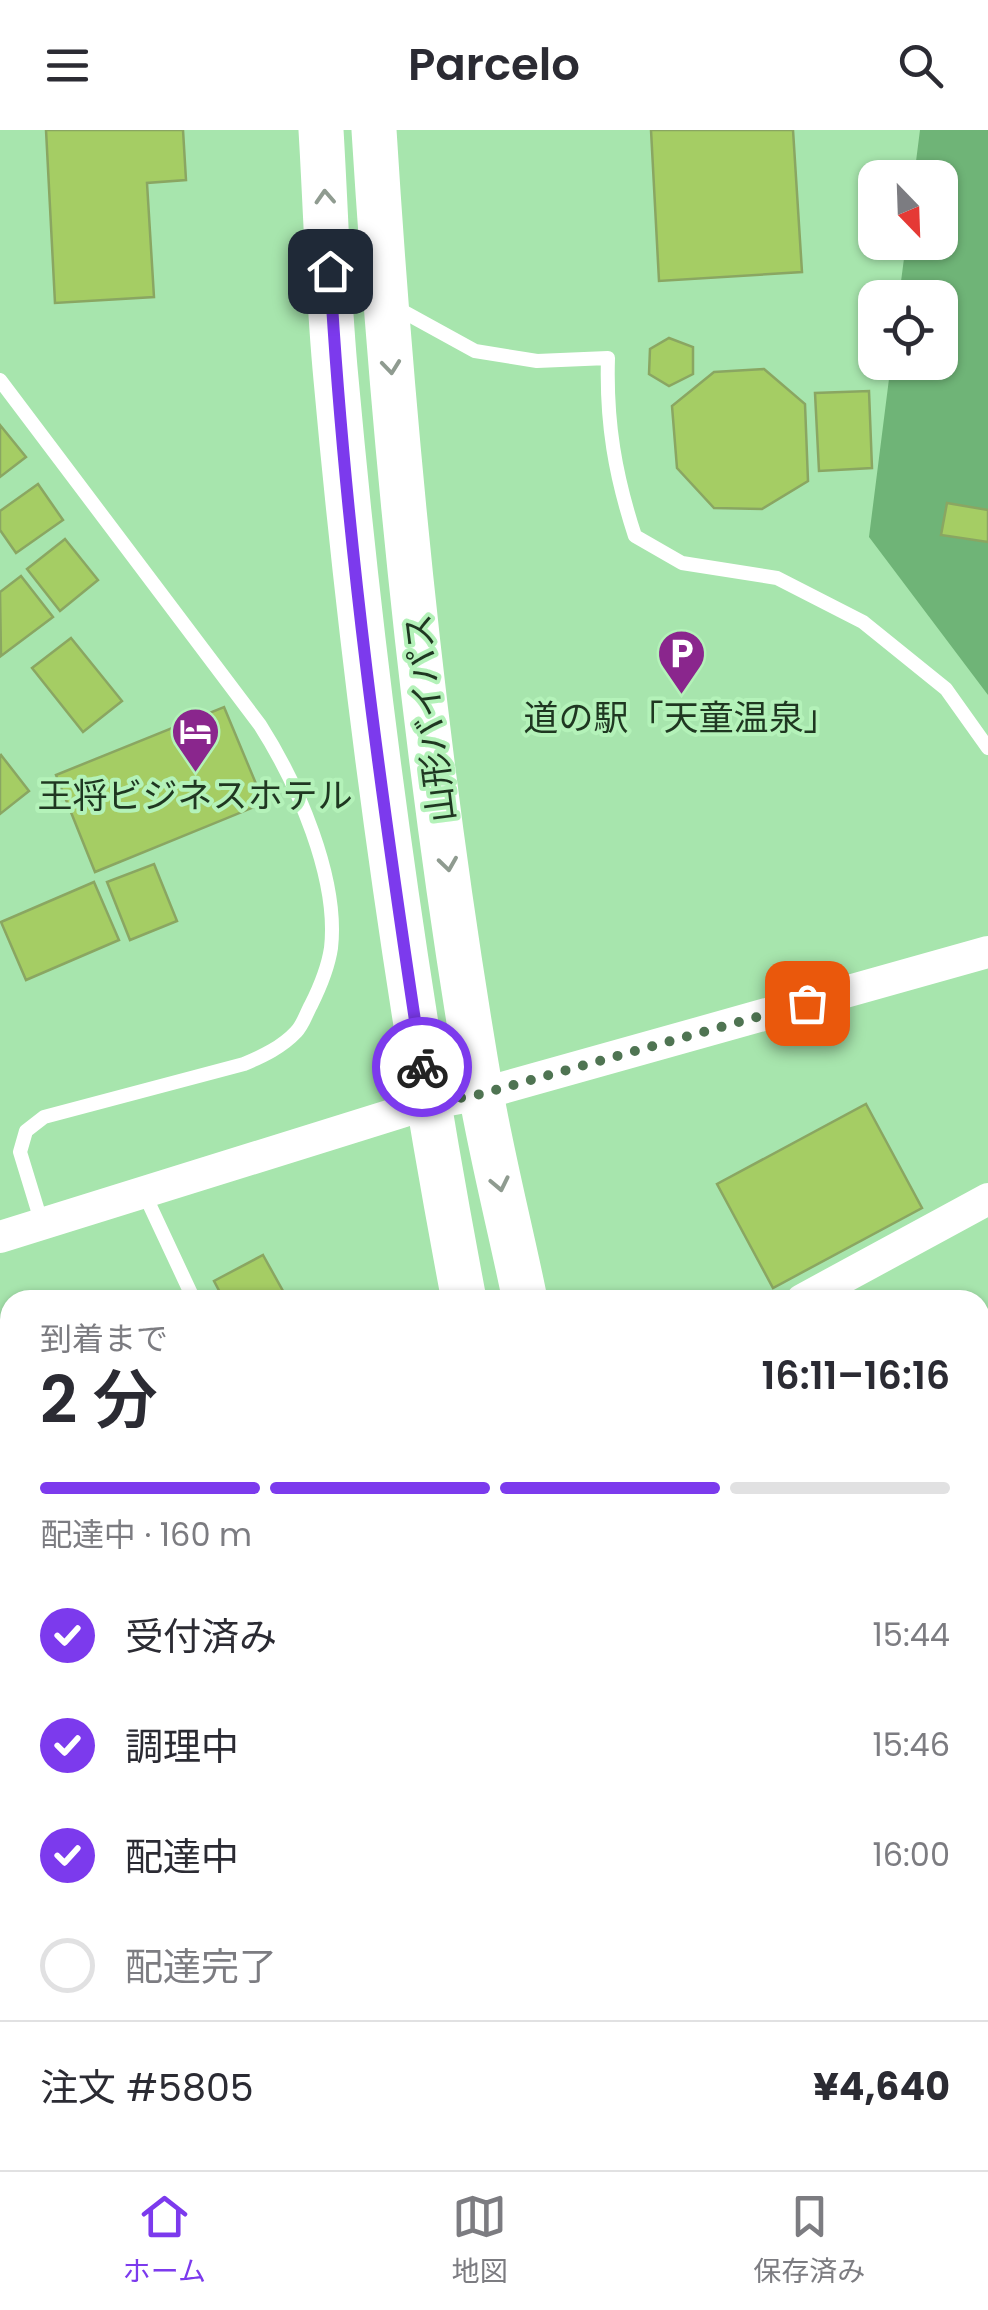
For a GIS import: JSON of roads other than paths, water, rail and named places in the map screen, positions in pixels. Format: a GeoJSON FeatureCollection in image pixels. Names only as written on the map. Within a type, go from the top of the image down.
{"type":"FeatureCollection","features":[{"type":"Feature","properties":{"kind":"highway","name":"山形バイパス"},"geometry":{"type":"LineString","coordinates":[[322,130],[342,436],[380,790],[427,1104],[462,1290]]}},
{"type":"Feature","properties":{"kind":"highway","name":"山形バイパス"},"geometry":{"type":"LineString","coordinates":[[374,130],[384,301],[430,744],[481,1094],[523,1290]]}},
{"type":"Feature","properties":{"kind":"street"},"geometry":{"type":"LineString","coordinates":[[0,1237],[427,1104],[481,1094],[988,952]]}},
{"type":"Feature","properties":{"kind":"street"},"geometry":{"type":"LineString","coordinates":[[820,1290],[988,1199]]}},
{"type":"Feature","properties":{"kind":"lane"},"geometry":{"type":"LineString","coordinates":[[384,301],[475,351],[537,361],[608,358],[606,402],[616,478],[634,536],[682,563],[777,578],[863,622],[946,688],[988,748]]}},
{"type":"Feature","properties":{"kind":"lane"},"geometry":{"type":"LineString","coordinates":[[0,380],[260,725],[284,763],[320,856],[330,913],[331,946],[315,996],[298,1031],[270,1052],[244,1064],[44,1117],[26,1131],[20,1152],[42,1225]]}},
{"type":"Feature","properties":{"kind":"lane"},"geometry":{"type":"LineString","coordinates":[[144,1193],[189,1290]]}},
{"type":"Feature","properties":{"kind":"place","name":"道の駅「天童温泉」"},"geometry":{"type":"Point","coordinates":[681,696]}},
{"type":"Feature","properties":{"kind":"place","name":"王将ビジネスホテル"},"geometry":{"type":"Point","coordinates":[195,774]}}]}
